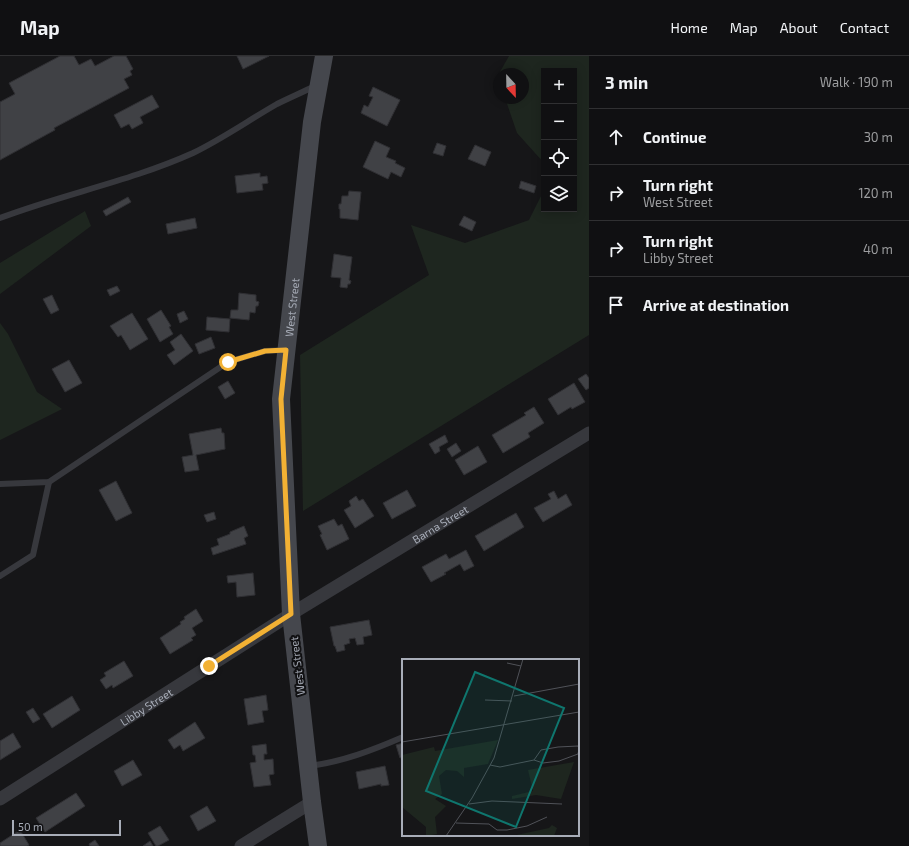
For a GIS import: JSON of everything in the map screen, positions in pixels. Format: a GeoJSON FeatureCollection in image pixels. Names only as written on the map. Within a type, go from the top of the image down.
{"type":"FeatureCollection","features":[{"type":"Feature","properties":{"kind":"main road","name":"West Street"},"geometry":{"type":"LineString","coordinates":[[318,846],[291,614],[281,399],[312,122],[324,56]]}},
{"type":"Feature","properties":{"kind":"street","name":"Barna Street"},"geometry":{"type":"LineString","coordinates":[[291,614],[589,433]]}},
{"type":"Feature","properties":{"kind":"street","name":"Libby Street"},"geometry":{"type":"LineString","coordinates":[[0,798],[291,614]]}},
{"type":"Feature","properties":{"kind":"street"},"geometry":{"type":"LineString","coordinates":[[241,846],[312,802]]}},
{"type":"Feature","properties":{"kind":"lane"},"geometry":{"type":"LineString","coordinates":[[0,218],[21,210],[150,170],[193,153],[277,104],[318,84]]}},
{"type":"Feature","properties":{"kind":"lane"},"geometry":{"type":"LineString","coordinates":[[0,484],[49,482],[228,362],[265,351],[286,350]]}},
{"type":"Feature","properties":{"kind":"lane"},"geometry":{"type":"LineString","coordinates":[[0,576],[33,555],[49,482]]}},
{"type":"Feature","properties":{"kind":"lane"},"geometry":{"type":"LineString","coordinates":[[308,766],[343,760],[402,738]]}},
{"type":"Feature","properties":{"kind":"shaded area"},"geometry":{"type":"Polygon","coordinates":[[[509,56],[589,56],[589,335],[303,511],[300,355],[429,275],[411,225],[465,243],[529,220],[541,196],[541,212],[577,212],[577,68],[541,68],[541,160],[517,133],[507,104],[529,104],[529,68],[502,68],[509,56]]]}},
{"type":"Feature","properties":{"kind":"shaded area"},"geometry":{"type":"Polygon","coordinates":[[[85,211],[91,226],[0,294],[0,263],[85,211]]]}},
{"type":"Feature","properties":{"kind":"shaded area"},"geometry":{"type":"Polygon","coordinates":[[[0,323],[8,334],[37,392],[62,409],[0,440],[0,323]]]}},
{"type":"Feature","properties":{"kind":"building"},"geometry":{"type":"Polygon","coordinates":[[[60,56],[74,56],[79,65],[91,59],[95,66],[114,56],[126,56],[133,69],[130,71],[132,75],[124,79],[129,88],[54,128],[55,130],[0,160],[0,102],[15,94],[9,83],[60,56]]]}},
{"type":"Feature","properties":{"kind":"building"},"geometry":{"type":"Polygon","coordinates":[[[237,56],[269,56],[243,69],[237,56]]]}},
{"type":"Feature","properties":{"kind":"building"},"geometry":{"type":"Polygon","coordinates":[[[373,87],[400,100],[387,126],[361,113],[364,105],[368,107],[373,97],[369,96],[373,87]]]}},
{"type":"Feature","properties":{"kind":"building"},"geometry":{"type":"Polygon","coordinates":[[[152,95],[159,107],[140,117],[143,123],[132,129],[129,124],[121,128],[114,115],[152,95]]]}},
{"type":"Feature","properties":{"kind":"building"},"geometry":{"type":"Polygon","coordinates":[[[375,141],[390,148],[386,157],[396,161],[395,163],[405,168],[401,177],[391,172],[388,179],[363,167],[375,141]]]}},
{"type":"Feature","properties":{"kind":"building"},"geometry":{"type":"Polygon","coordinates":[[[437,143],[446,146],[443,156],[433,153],[437,143]]]}},
{"type":"Feature","properties":{"kind":"building"},"geometry":{"type":"Polygon","coordinates":[[[475,145],[491,152],[485,166],[468,159],[475,145]]]}},
{"type":"Feature","properties":{"kind":"building"},"geometry":{"type":"Polygon","coordinates":[[[260,173],[260,177],[267,176],[268,183],[262,184],[263,190],[237,193],[235,176],[260,173]]]}},
{"type":"Feature","properties":{"kind":"building"},"geometry":{"type":"Polygon","coordinates":[[[521,181],[536,186],[534,193],[519,188],[521,181]]]}},
{"type":"Feature","properties":{"kind":"building"},"geometry":{"type":"Polygon","coordinates":[[[349,191],[361,192],[358,220],[340,218],[339,204],[341,204],[342,196],[348,196],[349,191]]]}},
{"type":"Feature","properties":{"kind":"building"},"geometry":{"type":"Polygon","coordinates":[[[128,197],[131,202],[106,216],[103,211],[128,197]]]}},
{"type":"Feature","properties":{"kind":"building"},"geometry":{"type":"Polygon","coordinates":[[[464,216],[476,222],[472,231],[459,225],[464,216]]]}},
{"type":"Feature","properties":{"kind":"building"},"geometry":{"type":"Polygon","coordinates":[[[195,218],[197,228],[168,234],[166,224],[195,218]]]}},
{"type":"Feature","properties":{"kind":"building"},"geometry":{"type":"Polygon","coordinates":[[[334,254],[352,257],[349,280],[351,281],[347,288],[340,287],[341,278],[331,277],[334,254]]]}},
{"type":"Feature","properties":{"kind":"building"},"geometry":{"type":"Polygon","coordinates":[[[117,286],[120,291],[110,296],[107,290],[117,286]]]}},
{"type":"Feature","properties":{"kind":"building"},"geometry":{"type":"Polygon","coordinates":[[[239,293],[256,295],[256,301],[259,302],[258,306],[256,306],[255,313],[250,312],[249,320],[230,318],[231,310],[238,310],[239,293]]]}},
{"type":"Feature","properties":{"kind":"building"},"geometry":{"type":"Polygon","coordinates":[[[52,295],[59,310],[51,314],[43,299],[52,295]]]}},
{"type":"Feature","properties":{"kind":"building"},"geometry":{"type":"Polygon","coordinates":[[[161,310],[171,326],[169,327],[173,334],[160,342],[147,319],[161,310]]]}},
{"type":"Feature","properties":{"kind":"building"},"geometry":{"type":"Polygon","coordinates":[[[184,311],[188,319],[180,323],[177,314],[184,311]]]}},
{"type":"Feature","properties":{"kind":"building"},"geometry":{"type":"Polygon","coordinates":[[[132,313],[148,339],[130,350],[121,335],[118,337],[110,326],[132,313]]]}},
{"type":"Feature","properties":{"kind":"building"},"geometry":{"type":"Polygon","coordinates":[[[207,317],[230,319],[229,332],[206,330],[207,317]]]}},
{"type":"Feature","properties":{"kind":"building"},"geometry":{"type":"Polygon","coordinates":[[[181,334],[193,351],[174,365],[167,355],[175,350],[170,342],[181,334]]]}},
{"type":"Feature","properties":{"kind":"building"},"geometry":{"type":"Polygon","coordinates":[[[211,337],[215,348],[199,354],[195,344],[211,337]]]}},
{"type":"Feature","properties":{"kind":"building"},"geometry":{"type":"Polygon","coordinates":[[[69,360],[82,383],[65,392],[52,369],[69,360]]]}},
{"type":"Feature","properties":{"kind":"building"},"geometry":{"type":"Polygon","coordinates":[[[586,374],[589,378],[589,388],[586,390],[578,379],[586,374]]]}},
{"type":"Feature","properties":{"kind":"building"},"geometry":{"type":"Polygon","coordinates":[[[228,381],[235,393],[225,399],[218,387],[228,381]]]}},
{"type":"Feature","properties":{"kind":"building"},"geometry":{"type":"Polygon","coordinates":[[[574,383],[585,402],[572,409],[571,407],[558,415],[548,399],[574,383]]]}},
{"type":"Feature","properties":{"kind":"building"},"geometry":{"type":"Polygon","coordinates":[[[534,407],[544,423],[528,433],[530,437],[503,453],[492,435],[526,415],[524,413],[534,407]]]}},
{"type":"Feature","properties":{"kind":"building"},"geometry":{"type":"Polygon","coordinates":[[[221,428],[222,433],[224,433],[225,449],[196,455],[199,470],[185,472],[182,457],[193,455],[189,434],[221,428]]]}},
{"type":"Feature","properties":{"kind":"building"},"geometry":{"type":"Polygon","coordinates":[[[445,435],[448,442],[439,447],[440,451],[435,454],[429,444],[445,435]]]}},
{"type":"Feature","properties":{"kind":"building"},"geometry":{"type":"Polygon","coordinates":[[[456,443],[461,451],[452,457],[447,449],[456,443]]]}},
{"type":"Feature","properties":{"kind":"building"},"geometry":{"type":"Polygon","coordinates":[[[478,446],[487,462],[464,475],[455,460],[478,446]]]}},
{"type":"Feature","properties":{"kind":"building"},"geometry":{"type":"Polygon","coordinates":[[[116,481],[132,513],[116,521],[99,490],[116,481]]]}},
{"type":"Feature","properties":{"kind":"building"},"geometry":{"type":"Polygon","coordinates":[[[407,490],[416,506],[392,519],[383,503],[407,490]]]}},
{"type":"Feature","properties":{"kind":"building"},"geometry":{"type":"Polygon","coordinates":[[[554,491],[558,499],[566,494],[572,505],[543,522],[534,508],[551,499],[548,494],[554,491]]]}},
{"type":"Feature","properties":{"kind":"building"},"geometry":{"type":"Polygon","coordinates":[[[356,496],[359,501],[363,499],[374,516],[355,528],[344,510],[351,506],[349,501],[356,496]]]}},
{"type":"Feature","properties":{"kind":"building"},"geometry":{"type":"Polygon","coordinates":[[[214,512],[216,519],[207,522],[204,515],[214,512]]]}},
{"type":"Feature","properties":{"kind":"building"},"geometry":{"type":"Polygon","coordinates":[[[516,513],[524,527],[484,551],[475,536],[516,513]]]}},
{"type":"Feature","properties":{"kind":"building"},"geometry":{"type":"Polygon","coordinates":[[[334,519],[338,526],[342,524],[349,539],[327,550],[320,535],[322,534],[318,526],[334,519]]]}},
{"type":"Feature","properties":{"kind":"building"},"geometry":{"type":"Polygon","coordinates":[[[244,526],[248,536],[244,538],[246,544],[213,555],[211,548],[219,545],[217,539],[244,526]]]}},
{"type":"Feature","properties":{"kind":"building"},"geometry":{"type":"Polygon","coordinates":[[[466,550],[474,566],[464,571],[460,564],[431,582],[422,567],[446,554],[449,559],[466,550]]]}},
{"type":"Feature","properties":{"kind":"building"},"geometry":{"type":"Polygon","coordinates":[[[253,573],[255,595],[237,597],[236,582],[228,583],[227,576],[253,573]]]}},
{"type":"Feature","properties":{"kind":"building"},"geometry":{"type":"Polygon","coordinates":[[[196,609],[203,621],[192,628],[196,635],[191,638],[193,640],[170,654],[160,638],[181,624],[180,622],[185,619],[184,617],[196,609]]]}},
{"type":"Feature","properties":{"kind":"building"},"geometry":{"type":"Polygon","coordinates":[[[369,620],[372,635],[363,637],[364,644],[357,645],[355,638],[349,639],[350,643],[344,645],[345,650],[337,652],[334,646],[330,627],[369,620]]]}},
{"type":"Feature","properties":{"kind":"building"},"geometry":{"type":"Polygon","coordinates":[[[124,661],[133,676],[113,688],[112,685],[106,689],[100,680],[106,676],[104,673],[124,661]]]}},
{"type":"Feature","properties":{"kind":"building"},"geometry":{"type":"Polygon","coordinates":[[[266,695],[268,710],[262,711],[264,722],[248,725],[244,699],[266,695]]]}},
{"type":"Feature","properties":{"kind":"building"},"geometry":{"type":"Polygon","coordinates":[[[72,696],[80,710],[52,728],[43,714],[72,696]]]}},
{"type":"Feature","properties":{"kind":"building"},"geometry":{"type":"Polygon","coordinates":[[[33,708],[40,719],[33,723],[26,712],[33,708]]]}},
{"type":"Feature","properties":{"kind":"building"},"geometry":{"type":"Polygon","coordinates":[[[195,722],[205,738],[183,751],[180,745],[174,749],[168,740],[195,722]]]}},
{"type":"Feature","properties":{"kind":"building"},"geometry":{"type":"Polygon","coordinates":[[[13,733],[21,747],[0,760],[0,741],[13,733]]]}},
{"type":"Feature","properties":{"kind":"building"},"geometry":{"type":"Polygon","coordinates":[[[402,743],[402,757],[400,758],[396,745],[402,743]]]}},
{"type":"Feature","properties":{"kind":"building"},"geometry":{"type":"Polygon","coordinates":[[[266,744],[267,754],[264,754],[264,760],[273,759],[274,774],[269,775],[271,785],[254,787],[250,763],[256,762],[255,755],[253,755],[252,746],[266,744]]]}},
{"type":"Feature","properties":{"kind":"building"},"geometry":{"type":"Polygon","coordinates":[[[133,760],[142,775],[122,786],[114,771],[133,760]]]}},
{"type":"Feature","properties":{"kind":"building"},"geometry":{"type":"Polygon","coordinates":[[[385,766],[389,785],[381,786],[381,784],[359,789],[356,772],[385,766]]]}},
{"type":"Feature","properties":{"kind":"building"},"geometry":{"type":"Polygon","coordinates":[[[76,793],[85,806],[45,832],[36,818],[76,793]]]}},
{"type":"Feature","properties":{"kind":"building"},"geometry":{"type":"Polygon","coordinates":[[[207,806],[216,821],[198,831],[190,816],[207,806]]]}},
{"type":"Feature","properties":{"kind":"building"},"geometry":{"type":"Polygon","coordinates":[[[160,826],[169,840],[156,846],[148,833],[160,826]]]}},
{"type":"Feature","properties":{"kind":"building"},"geometry":{"type":"Polygon","coordinates":[[[20,830],[29,845],[0,846],[0,843],[20,830]]]}},
{"type":"Feature","properties":{"kind":"building"},"geometry":{"type":"Polygon","coordinates":[[[95,840],[99,846],[90,846],[89,844],[95,840]]]}},
{"type":"Feature","properties":{"kind":"building"},"geometry":{"type":"Polygon","coordinates":[[[150,841],[153,846],[143,846],[150,841]]]}},
{"type":"Feature","properties":{"kind":"route"},"geometry":{"type":"LineString","coordinates":[[209,666],[291,614],[281,399],[286,350],[265,351],[228,362]]}}]}
